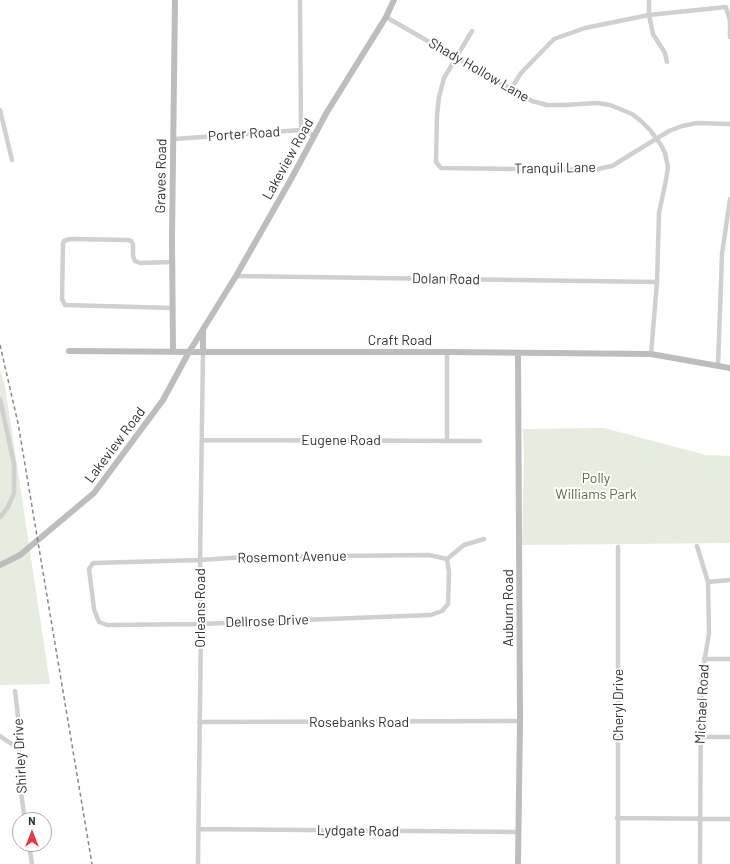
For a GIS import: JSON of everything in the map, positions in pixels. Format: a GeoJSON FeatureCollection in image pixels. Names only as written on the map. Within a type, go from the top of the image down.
{"type":"FeatureCollection","features":[{"type":"Feature","properties":{"kind":"street","name":"Graves Road"},"geometry":{"type":"LineString","coordinates":[[173,352],[172,262],[175,0]]}},
{"type":"Feature","properties":{"kind":"street"},"geometry":{"type":"LineString","coordinates":[[300,0],[301,130]]}},
{"type":"Feature","properties":{"kind":"street","name":"Lakeview Road"},"geometry":{"type":"LineString","coordinates":[[0,564],[20,555],[94,493],[163,400],[189,352],[236,276],[327,112],[386,17],[394,0]]}},
{"type":"Feature","properties":{"kind":"street"},"geometry":{"type":"LineString","coordinates":[[650,0],[649,15],[654,34],[665,53],[667,62]]}},
{"type":"Feature","properties":{"kind":"street"},"geometry":{"type":"LineString","coordinates":[[511,89],[521,73],[554,39],[585,28],[649,15],[726,7],[730,21],[730,37]]}},
{"type":"Feature","properties":{"kind":"street","name":"Shady Hollow Lane"},"geometry":{"type":"LineString","coordinates":[[386,17],[532,101],[547,105],[597,103],[610,105],[641,121],[656,138],[665,153],[668,166],[659,213],[657,282],[651,354]]}},
{"type":"Feature","properties":{"kind":"street"},"geometry":{"type":"LineString","coordinates":[[456,57],[472,31]]}},
{"type":"Feature","properties":{"kind":"street","name":"Tranquil Lane"},"geometry":{"type":"LineString","coordinates":[[456,57],[444,78],[437,109],[436,162],[441,168],[593,170],[612,166],[656,138],[682,126],[697,123],[730,124]]}},
{"type":"Feature","properties":{"kind":"street"},"geometry":{"type":"LineString","coordinates":[[0,110],[12,160]]}},
{"type":"Feature","properties":{"kind":"street","name":"Porter Road"},"geometry":{"type":"LineString","coordinates":[[174,139],[301,130],[314,135]]}},
{"type":"Feature","properties":{"kind":"street"},"geometry":{"type":"LineString","coordinates":[[718,366],[722,254],[730,198]]}},
{"type":"Feature","properties":{"kind":"street"},"geometry":{"type":"LineString","coordinates":[[172,262],[140,263],[135,261],[132,244],[128,240],[70,239],[64,241],[63,244],[62,299],[65,305],[172,308]]}},
{"type":"Feature","properties":{"kind":"street","name":"Dolan Road"},"geometry":{"type":"LineString","coordinates":[[236,276],[657,282]]}},
{"type":"Feature","properties":{"kind":"street"},"geometry":{"type":"LineString","coordinates":[[203,329],[203,352]]}},
{"type":"Feature","properties":{"kind":"street","name":"Craft Road"},"geometry":{"type":"LineString","coordinates":[[69,351],[651,354],[730,368]]}},
{"type":"Feature","properties":{"kind":"street","name":"Orleans Road"},"geometry":{"type":"LineString","coordinates":[[198,864],[203,352]]}},
{"type":"Feature","properties":{"kind":"street"},"geometry":{"type":"LineString","coordinates":[[447,352],[447,441]]}},
{"type":"Feature","properties":{"kind":"street","name":"Auburn Road"},"geometry":{"type":"LineString","coordinates":[[518,353],[520,721],[518,864]]}},
{"type":"Feature","properties":{"kind":"street"},"geometry":{"type":"LineString","coordinates":[[0,399],[14,464],[14,493],[8,507],[0,517]]}},
{"type":"Feature","properties":{"kind":"street","name":"Eugene Road"},"geometry":{"type":"LineString","coordinates":[[202,440],[480,441]]}},
{"type":"Feature","properties":{"kind":"street"},"geometry":{"type":"LineString","coordinates":[[447,559],[464,545],[484,539]]}},
{"type":"Feature","properties":{"kind":"street","name":"Michael Road"},"geometry":{"type":"LineString","coordinates":[[697,546],[708,582],[709,633],[701,682],[700,864]]}},
{"type":"Feature","properties":{"kind":"street","name":"Cheryl Drive"},"geometry":{"type":"LineString","coordinates":[[618,547],[618,864]]}},
{"type":"Feature","properties":{"kind":"street","name":"Rosemont Avenue"},"geometry":{"type":"LineString","coordinates":[[93,563],[200,560],[245,557],[429,555],[447,559]]}},
{"type":"Feature","properties":{"kind":"street","name":"Dellrose Drive"},"geometry":{"type":"LineString","coordinates":[[93,563],[89,569],[94,609],[99,622],[107,625],[201,624],[431,615],[442,611],[448,604],[449,572],[447,559]]}},
{"type":"Feature","properties":{"kind":"street"},"geometry":{"type":"LineString","coordinates":[[708,582],[730,580]]}},
{"type":"Feature","properties":{"kind":"street"},"geometry":{"type":"LineString","coordinates":[[704,659],[730,659]]}},
{"type":"Feature","properties":{"kind":"street","name":"Shirley Drive"},"geometry":{"type":"LineString","coordinates":[[15,691],[19,725],[19,779],[24,812]]}},
{"type":"Feature","properties":{"kind":"street","name":"Rosebanks Road"},"geometry":{"type":"LineString","coordinates":[[199,722],[520,721]]}},
{"type":"Feature","properties":{"kind":"street"},"geometry":{"type":"LineString","coordinates":[[0,736],[19,749]]}},
{"type":"Feature","properties":{"kind":"street"},"geometry":{"type":"LineString","coordinates":[[700,737],[730,737]]}},
{"type":"Feature","properties":{"kind":"street"},"geometry":{"type":"LineString","coordinates":[[617,818],[730,819]]}},
{"type":"Feature","properties":{"kind":"street","name":"Lydgate Road"},"geometry":{"type":"LineString","coordinates":[[198,829],[518,832]]}},
{"type":"Feature","properties":{"kind":"street"},"geometry":{"type":"LineString","coordinates":[[30,852],[32,864]]}},
{"type":"Feature","properties":{"kind":"green space"},"geometry":{"type":"Polygon","coordinates":[[[0,370],[5,386],[50,684],[0,685],[0,370]]]}},
{"type":"Feature","properties":{"kind":"green space","name":"Polly Williams Park"},"geometry":{"type":"Polygon","coordinates":[[[604,428],[706,455],[730,456],[730,543],[522,545],[524,458],[523,429],[604,428]]]}},
{"type":"Feature","properties":{"kind":"railway"},"geometry":{"type":"LineString","coordinates":[[0,345],[18,423],[92,864]]}}]}
